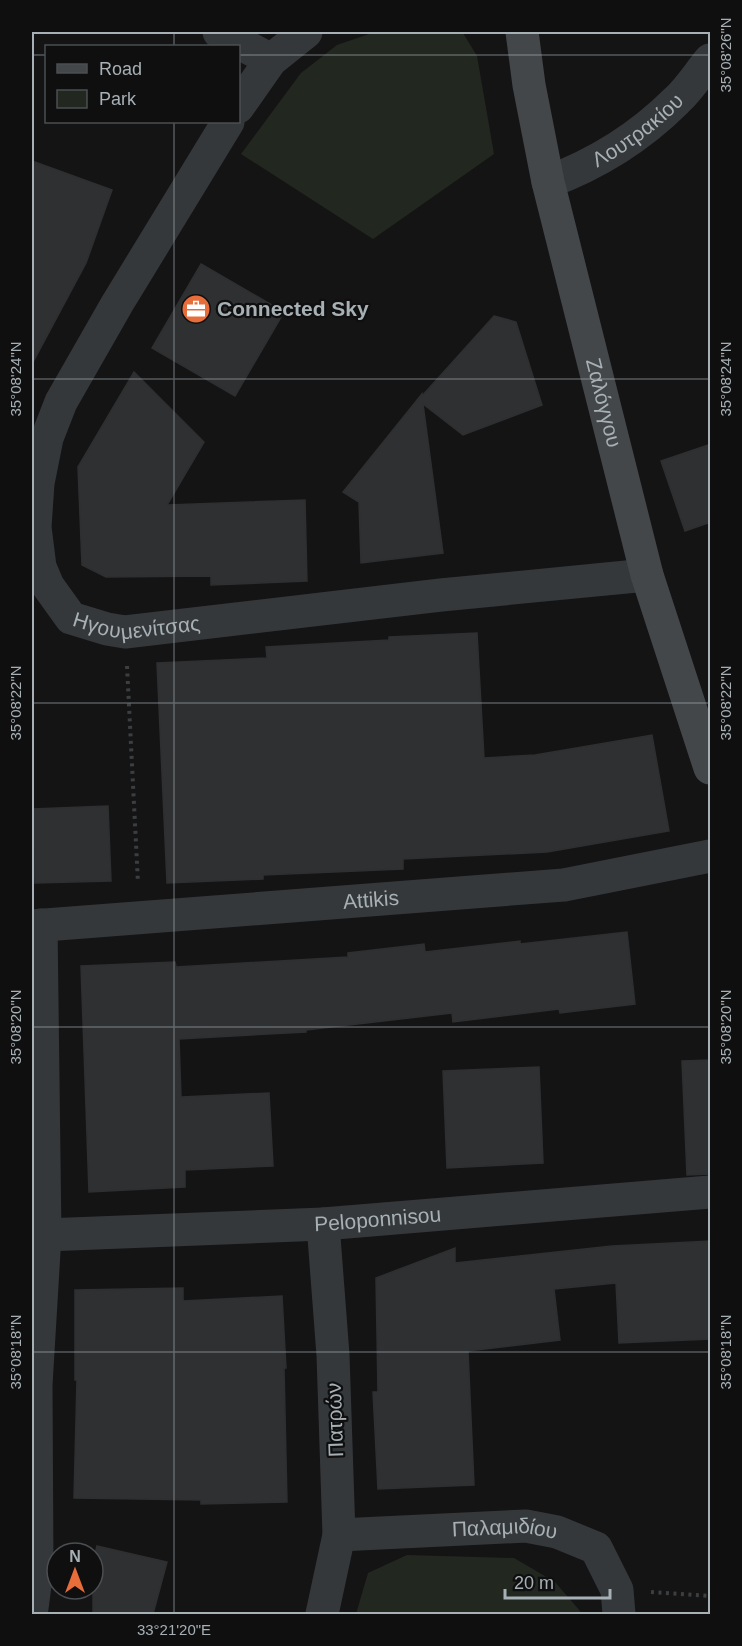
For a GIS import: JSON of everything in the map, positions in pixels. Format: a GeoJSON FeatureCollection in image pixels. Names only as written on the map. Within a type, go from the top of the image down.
{"type":"FeatureCollection","features":[{"type":"Feature","properties":{"kind":"street"},"geometry":{"type":"LineString","coordinates":[[219,32],[271,60]]}},
{"type":"Feature","properties":{"kind":"street"},"geometry":{"type":"LineString","coordinates":[[240,103],[271,60],[306,32]]}},
{"type":"Feature","properties":{"kind":"street","name":"Ζαλόγγου"},"geometry":{"type":"LineString","coordinates":[[522,32],[529,85],[548,182],[647,575],[711,768]]}},
{"type":"Feature","properties":{"kind":"street","name":"Λουτρακίου"},"geometry":{"type":"LineString","coordinates":[[548,182],[613,151],[647,128],[708,66]]}},
{"type":"Feature","properties":{"kind":"street","name":"Ηγουμενίτσας"},"geometry":{"type":"LineString","coordinates":[[227,123],[61,402],[46,438],[38,483],[34,527],[40,567],[48,586],[71,618],[125,632],[441,595],[647,575]]}},
{"type":"Feature","properties":{"kind":"street","name":"Attikis"},"geometry":{"type":"LineString","coordinates":[[36,926],[564,885],[711,856]]}},
{"type":"Feature","properties":{"kind":"street"},"geometry":{"type":"LineString","coordinates":[[32,1608],[37,1570],[36,1385],[45,1235],[36,926]]}},
{"type":"Feature","properties":{"kind":"street","name":"Peloponnisou"},"geometry":{"type":"LineString","coordinates":[[45,1235],[323,1224],[711,1192]]}},
{"type":"Feature","properties":{"kind":"street","name":"Πατρών"},"geometry":{"type":"LineString","coordinates":[[322,1614],[339,1535],[333,1355],[323,1224]]}},
{"type":"Feature","properties":{"kind":"street","name":"Παλαμιδίου"},"geometry":{"type":"LineString","coordinates":[[339,1535],[526,1526],[557,1532],[596,1548],[618,1602]]}},
{"type":"Feature","properties":{"kind":"path"},"geometry":{"type":"LineString","coordinates":[[125,632],[140,917]]}},
{"type":"Feature","properties":{"kind":"path"},"geometry":{"type":"LineString","coordinates":[[618,1602],[711,1596]]}},
{"type":"Feature","properties":{"kind":"green space"},"geometry":{"type":"Polygon","coordinates":[[[375,32],[463,33],[477,56],[494,154],[373,239],[241,154],[301,73],[337,45],[375,32]]]}},
{"type":"Feature","properties":{"kind":"green space"},"geometry":{"type":"Polygon","coordinates":[[[407,1555],[514,1558],[555,1582],[580,1611],[580,1614],[356,1614],[368,1573],[407,1555]]]}},
{"type":"Feature","properties":{"kind":"building"},"geometry":{"type":"Polygon","coordinates":[[[32,161],[112,190],[86,263],[32,364],[32,161]]]}},
{"type":"Feature","properties":{"kind":"building"},"geometry":{"type":"Polygon","coordinates":[[[201,264],[284,312],[235,396],[152,348],[201,264]]]}},
{"type":"Feature","properties":{"kind":"building"},"geometry":{"type":"Polygon","coordinates":[[[494,316],[516,322],[542,405],[463,435],[423,404],[443,553],[361,563],[359,502],[343,492],[422,394],[422,396],[494,316]]]}},
{"type":"Feature","properties":{"kind":"building"},"geometry":{"type":"Polygon","coordinates":[[[134,372],[204,442],[167,505],[305,500],[307,581],[211,585],[211,576],[106,577],[82,565],[78,467],[134,372]]]}},
{"type":"Feature","properties":{"kind":"building"},"geometry":{"type":"Polygon","coordinates":[[[711,444],[711,522],[685,531],[661,461],[711,444]]]}},
{"type":"Feature","properties":{"kind":"building"},"geometry":{"type":"Polygon","coordinates":[[[477,633],[484,758],[535,755],[652,735],[669,831],[547,852],[403,859],[403,869],[263,875],[263,879],[167,883],[157,663],[267,658],[266,647],[389,640],[389,637],[477,633]]]}},
{"type":"Feature","properties":{"kind":"building"},"geometry":{"type":"Polygon","coordinates":[[[108,806],[111,881],[35,883],[32,809],[108,806]]]}},
{"type":"Feature","properties":{"kind":"building"},"geometry":{"type":"Polygon","coordinates":[[[627,932],[635,1004],[560,1013],[559,1009],[453,1022],[452,1013],[306,1030],[306,1032],[179,1039],[181,1097],[269,1093],[273,1166],[185,1170],[185,1187],[89,1192],[81,966],[175,962],[176,967],[348,957],[348,953],[424,944],[425,952],[627,932]]]}},
{"type":"Feature","properties":{"kind":"building"},"geometry":{"type":"Polygon","coordinates":[[[711,1060],[711,1174],[687,1175],[682,1061],[711,1060]]]}},
{"type":"Feature","properties":{"kind":"building"},"geometry":{"type":"Polygon","coordinates":[[[539,1067],[543,1163],[447,1168],[443,1071],[539,1067]]]}},
{"type":"Feature","properties":{"kind":"building"},"geometry":{"type":"Polygon","coordinates":[[[711,1241],[711,1339],[619,1343],[616,1283],[554,1289],[560,1340],[468,1351],[474,1485],[378,1489],[373,1392],[378,1392],[376,1278],[455,1248],[455,1263],[612,1246],[711,1241]]]}},
{"type":"Feature","properties":{"kind":"building"},"geometry":{"type":"Polygon","coordinates":[[[183,1288],[183,1301],[282,1296],[286,1368],[284,1368],[287,1502],[201,1504],[201,1500],[74,1498],[77,1380],[75,1380],[75,1290],[183,1288]]]}},
{"type":"Feature","properties":{"kind":"building"},"geometry":{"type":"Polygon","coordinates":[[[105,1548],[167,1562],[153,1614],[93,1614],[93,1601],[105,1601],[105,1548]]]}},
{"type":"Feature","properties":{"kind":"place","name":"Connected Sky"},"geometry":{"type":"Point","coordinates":[196,309]}}]}
